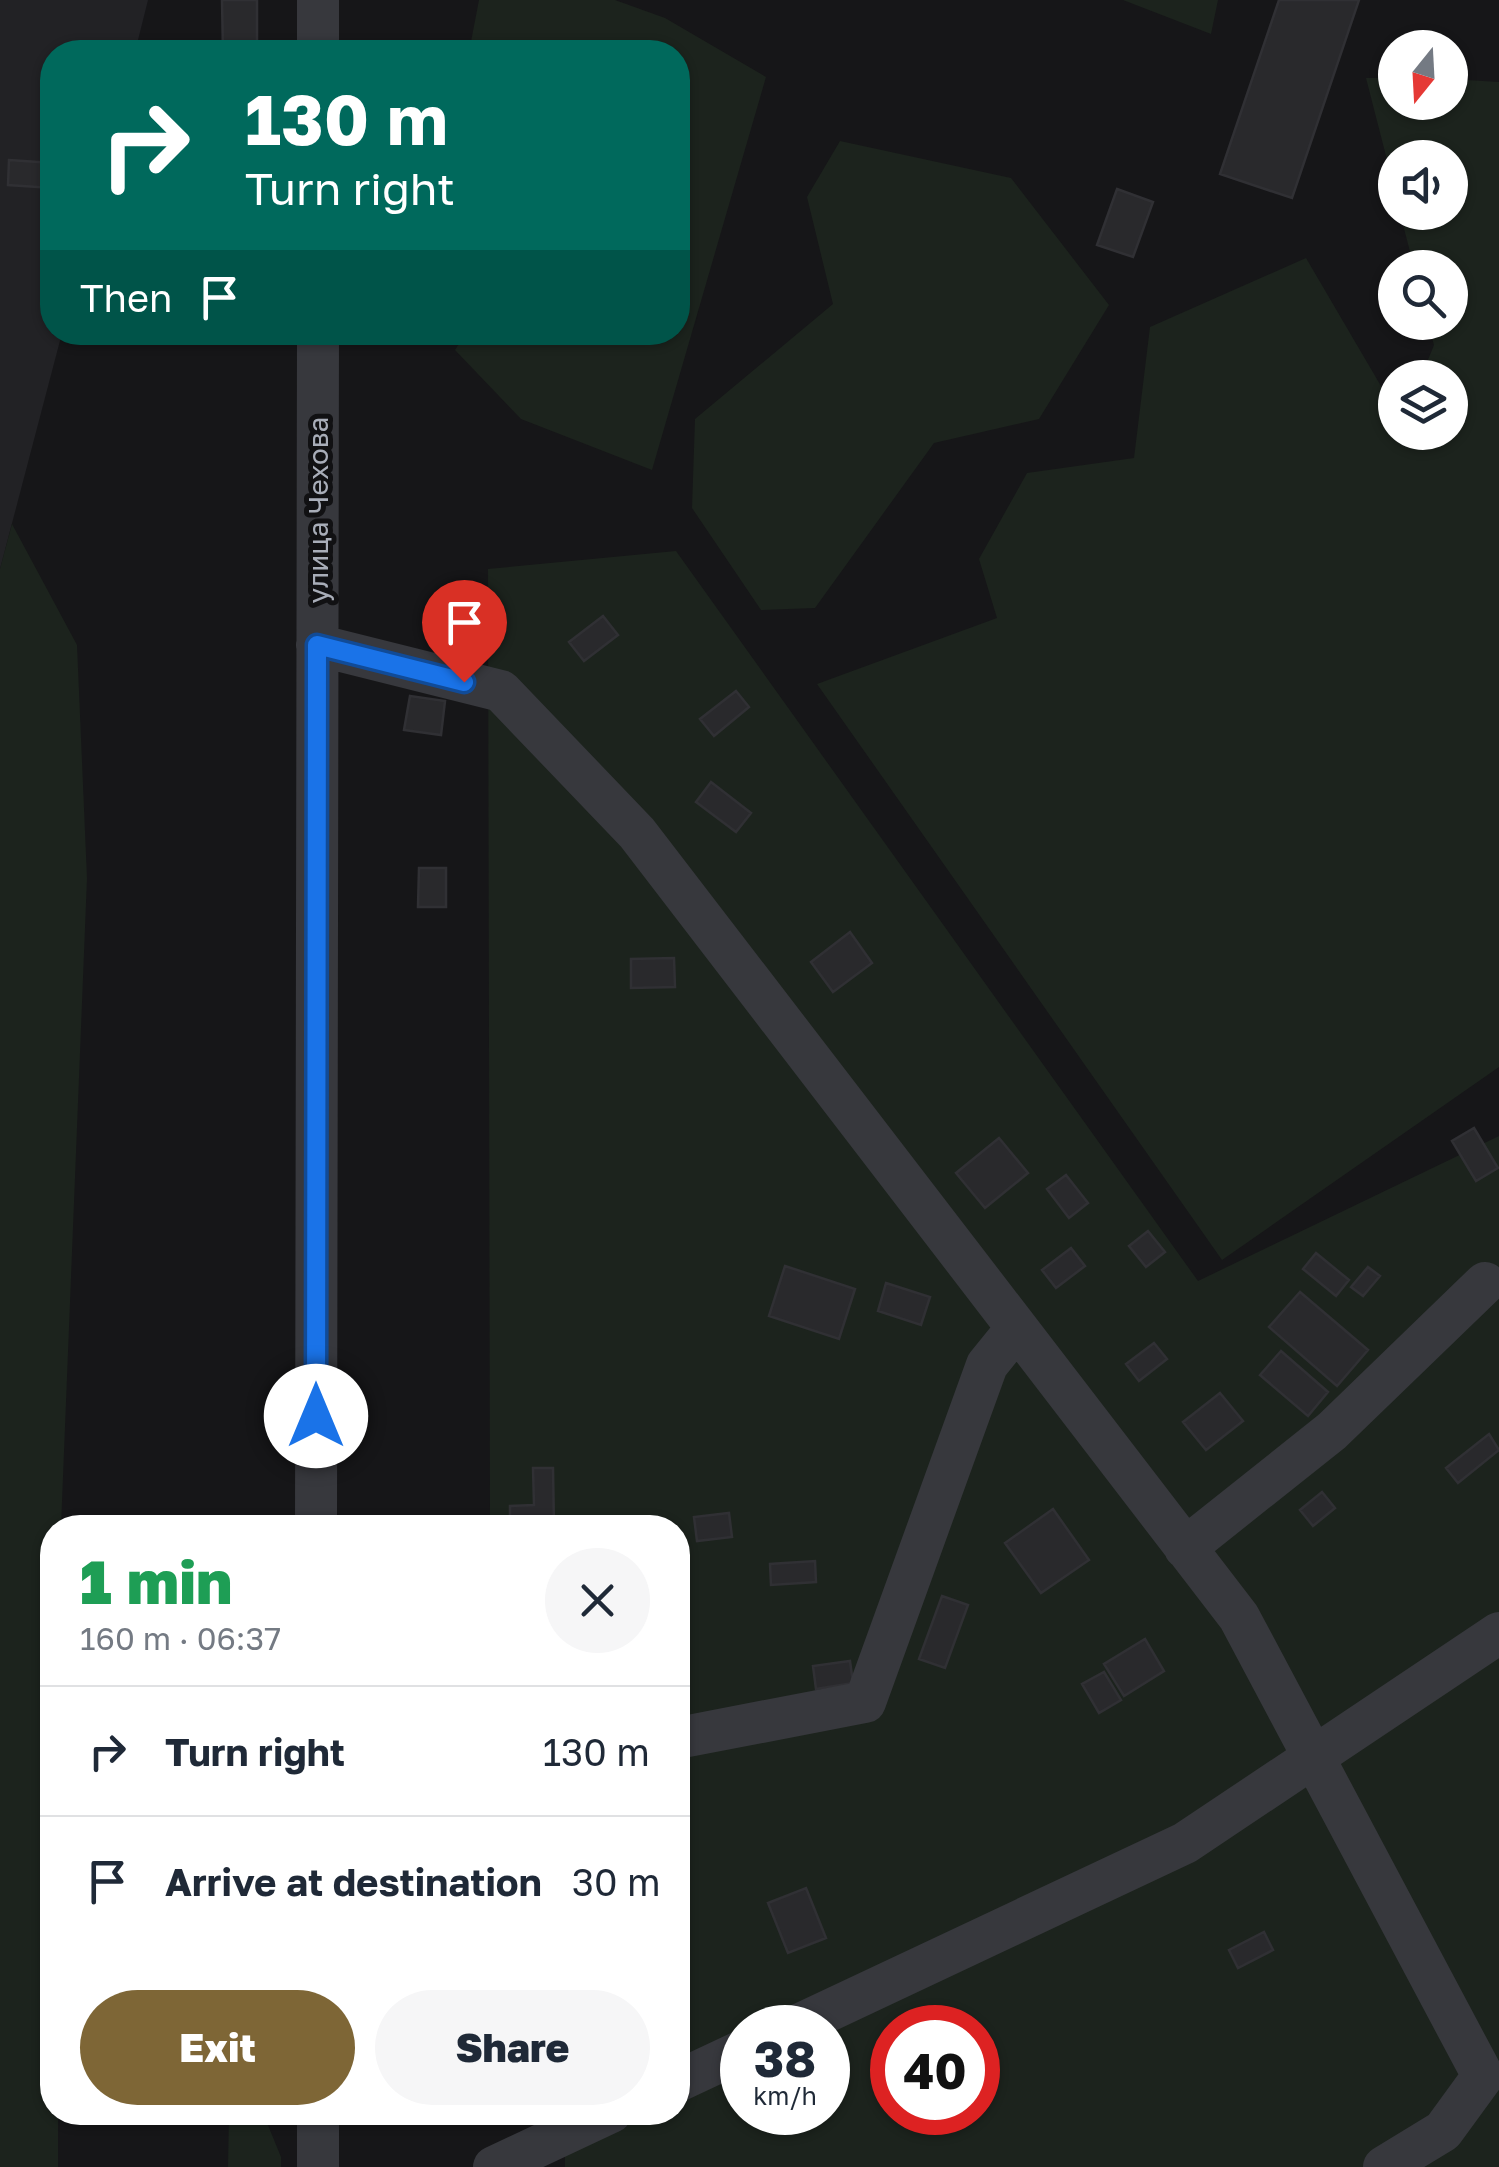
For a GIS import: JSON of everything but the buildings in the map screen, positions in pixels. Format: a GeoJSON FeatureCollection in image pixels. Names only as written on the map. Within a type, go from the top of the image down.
{"type":"FeatureCollection","features":[{"type":"Feature","properties":{"kind":"street"},"geometry":{"type":"LineString","coordinates":[[318,0],[318,40]]}},
{"type":"Feature","properties":{"kind":"street","name":"улица Чехова"},"geometry":{"type":"LineString","coordinates":[[316,1515],[318,345]]}},
{"type":"Feature","properties":{"kind":"street"},"geometry":{"type":"LineString","coordinates":[[317,645],[502,691],[638,834],[1239,1617],[1483,2076],[1443,2131],[1384,2167]]}},
{"type":"Feature","properties":{"kind":"street"},"geometry":{"type":"LineString","coordinates":[[1185,1548],[1332,1430],[1485,1283]]}},
{"type":"Feature","properties":{"kind":"street"},"geometry":{"type":"LineString","coordinates":[[690,1736],[866,1702],[987,1365],[1017,1328]]}},
{"type":"Feature","properties":{"kind":"street"},"geometry":{"type":"LineString","coordinates":[[841,2005],[1184,1844],[1499,1633]]}},
{"type":"Feature","properties":{"kind":"street"},"geometry":{"type":"LineString","coordinates":[[690,2075],[720,2061]]}},
{"type":"Feature","properties":{"kind":"street"},"geometry":{"type":"LineString","coordinates":[[318,2125],[318,2167]]}},
{"type":"Feature","properties":{"kind":"street"},"geometry":{"type":"LineString","coordinates":[[494,2167],[583,2125]]}},
{"type":"Feature","properties":{"kind":"shaded area"},"geometry":{"type":"Polygon","coordinates":[[[0,0],[148,0],[138,40],[40,40],[40,345],[59,345],[0,569],[0,0]]]}},
{"type":"Feature","properties":{"kind":"shaded area"},"geometry":{"type":"Polygon","coordinates":[[[479,0],[615,0],[665,18],[766,77],[690,339],[690,40],[471,40],[479,0]]]}},
{"type":"Feature","properties":{"kind":"shaded area"},"geometry":{"type":"Polygon","coordinates":[[[1123,0],[1218,0],[1211,34],[1123,0]]]}},
{"type":"Feature","properties":{"kind":"shaded area"},"geometry":{"type":"Polygon","coordinates":[[[1366,78],[1378,78],[1378,120],[1468,120],[1468,80],[1499,82],[1499,1067],[1222,1260],[817,684],[997,618],[979,559],[1027,473],[1134,458],[1150,327],[1306,258],[1378,381],[1378,450],[1468,450],[1468,360],[1428,360],[1433,340],[1468,340],[1468,250],[1410,250],[1404,230],[1468,230],[1468,140],[1382,140],[1366,78]]]}},
{"type":"Feature","properties":{"kind":"shaded area"},"geometry":{"type":"Polygon","coordinates":[[[840,141],[1011,178],[1109,305],[1039,419],[934,443],[815,608],[761,610],[692,508],[695,419],[833,304],[807,197],[840,141]]]}},
{"type":"Feature","properties":{"kind":"shaded area"},"geometry":{"type":"Polygon","coordinates":[[[458,345],[688,345],[652,470],[521,419],[455,350],[458,345]]]}},
{"type":"Feature","properties":{"kind":"shaded area"},"geometry":{"type":"Polygon","coordinates":[[[12,524],[77,645],[87,878],[61,1515],[40,1515],[40,2125],[58,2125],[58,2167],[0,2167],[0,569],[12,524]]]}},
{"type":"Feature","properties":{"kind":"shaded area"},"geometry":{"type":"Polygon","coordinates":[[[676,551],[1198,1281],[1499,1136],[1499,2167],[565,2167],[565,2144],[551,2125],[690,2125],[690,1515],[490,1515],[488,569],[676,551]]]}},
{"type":"Feature","properties":{"kind":"shaded area"},"geometry":{"type":"Polygon","coordinates":[[[229,2125],[268,2125],[281,2167],[228,2167],[229,2125]]]}},
{"type":"Feature","properties":{"kind":"route"},"geometry":{"type":"LineString","coordinates":[[316,1416],[317,645],[464,682]]}}]}
